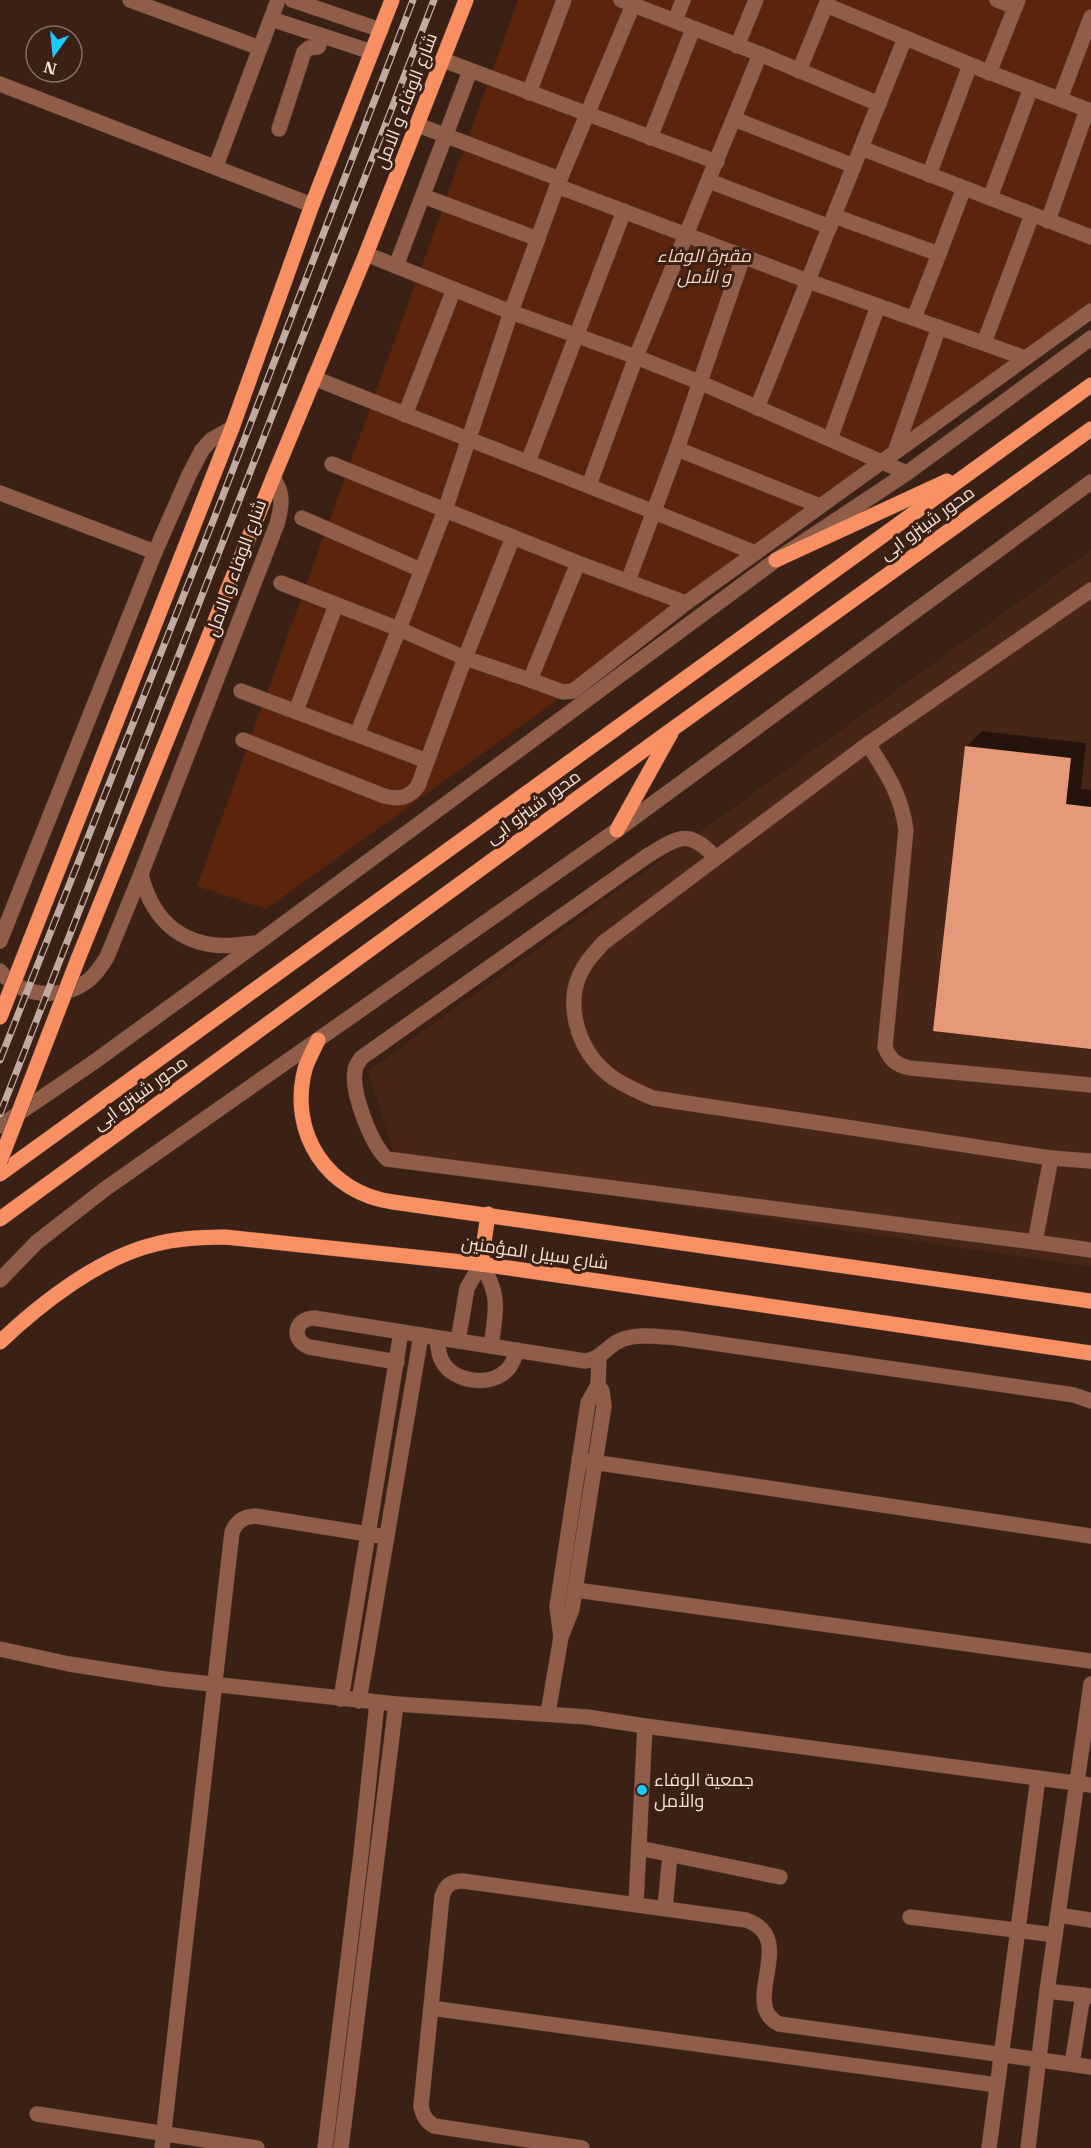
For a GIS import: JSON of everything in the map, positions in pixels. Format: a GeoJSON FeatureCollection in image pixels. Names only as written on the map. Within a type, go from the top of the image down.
{"type":"FeatureCollection","features":[{"type":"Feature","properties":{"kind":"main road"},"geometry":{"type":"LineString","coordinates":[[0,1017],[232,428],[312,205],[392,0]]}},
{"type":"Feature","properties":{"kind":"main road","name":"شارع الوفاء و الامل"},"geometry":{"type":"LineString","coordinates":[[273,478],[366,254],[466,0]]}},
{"type":"Feature","properties":{"kind":"main road","name":"محور شينزو ابى"},"geometry":{"type":"LineString","coordinates":[[0,1174],[1091,386]]}},
{"type":"Feature","properties":{"kind":"main road","name":"محور شينزو ابى"},"geometry":{"type":"LineString","coordinates":[[0,1219],[674,728],[1087,434]]}},
{"type":"Feature","properties":{"kind":"main road"},"geometry":{"type":"LineString","coordinates":[[776,560],[980,466]]}},
{"type":"Feature","properties":{"kind":"main road"},"geometry":{"type":"LineString","coordinates":[[0,1161],[78,960],[273,478]]}},
{"type":"Feature","properties":{"kind":"main road"},"geometry":{"type":"LineString","coordinates":[[617,830],[674,728]]}},
{"type":"Feature","properties":{"kind":"main road","name":"شارع سبيل المؤمنين"},"geometry":{"type":"LineString","coordinates":[[318,1040],[305,1068],[302,1102],[309,1136],[329,1172],[351,1189],[378,1200],[1091,1301]]}},
{"type":"Feature","properties":{"kind":"main road"},"geometry":{"type":"LineString","coordinates":[[480,1264],[488,1214]]}},
{"type":"Feature","properties":{"kind":"main road","name":"شارع سبيل المؤمنين"},"geometry":{"type":"LineString","coordinates":[[0,1342],[28,1317],[84,1276],[121,1256],[154,1244],[190,1238],[225,1237],[480,1264],[1091,1353]]}},
{"type":"Feature","properties":{"kind":"street"},"geometry":{"type":"LineString","coordinates":[[130,0],[260,48]]}},
{"type":"Feature","properties":{"kind":"street"},"geometry":{"type":"LineString","coordinates":[[216,166],[279,0]]}},
{"type":"Feature","properties":{"kind":"street"},"geometry":{"type":"LineString","coordinates":[[292,0],[325,7],[381,30]]}},
{"type":"Feature","properties":{"kind":"street"},"geometry":{"type":"LineString","coordinates":[[529,93],[564,0]]}},
{"type":"Feature","properties":{"kind":"street"},"geometry":{"type":"LineString","coordinates":[[675,21],[683,0]]}},
{"type":"Feature","properties":{"kind":"street"},"geometry":{"type":"LineString","coordinates":[[737,46],[756,0]]}},
{"type":"Feature","properties":{"kind":"street"},"geometry":{"type":"LineString","coordinates":[[989,73],[1016,4],[998,0]]}},
{"type":"Feature","properties":{"kind":"street"},"geometry":{"type":"LineString","coordinates":[[357,734],[445,510],[511,312],[627,3],[760,54],[879,104]]}},
{"type":"Feature","properties":{"kind":"street"},"geometry":{"type":"LineString","coordinates":[[799,71],[827,3],[989,73],[1089,110],[1048,221]]}},
{"type":"Feature","properties":{"kind":"street"},"geometry":{"type":"LineString","coordinates":[[279,129],[304,52],[309,48],[318,47],[318,35],[325,7]]}},
{"type":"Feature","properties":{"kind":"street"},"geometry":{"type":"LineString","coordinates":[[1060,99],[1091,17]]}},
{"type":"Feature","properties":{"kind":"street"},"geometry":{"type":"LineString","coordinates":[[271,20],[372,52]]}},
{"type":"Feature","properties":{"kind":"street"},"geometry":{"type":"LineString","coordinates":[[650,138],[693,28]]}},
{"type":"Feature","properties":{"kind":"street"},"geometry":{"type":"LineString","coordinates":[[758,408],[905,38]]}},
{"type":"Feature","properties":{"kind":"street"},"geometry":{"type":"LineString","coordinates":[[589,485],[636,357],[760,54]]}},
{"type":"Feature","properties":{"kind":"street"},"geometry":{"type":"LineString","coordinates":[[443,60],[717,162]]}},
{"type":"Feature","properties":{"kind":"street"},"geometry":{"type":"LineString","coordinates":[[929,175],[970,65]]}},
{"type":"Feature","properties":{"kind":"street"},"geometry":{"type":"LineString","coordinates":[[396,267],[470,71]]}},
{"type":"Feature","properties":{"kind":"street"},"geometry":{"type":"LineString","coordinates":[[0,84],[312,205]]}},
{"type":"Feature","properties":{"kind":"street"},"geometry":{"type":"LineString","coordinates":[[990,198],[1031,88]]}},
{"type":"Feature","properties":{"kind":"street"},"geometry":{"type":"LineString","coordinates":[[734,119],[854,166]]}},
{"type":"Feature","properties":{"kind":"street"},"geometry":{"type":"LineString","coordinates":[[418,125],[624,211],[743,257],[1025,358]]}},
{"type":"Feature","properties":{"kind":"street"},"geometry":{"type":"LineString","coordinates":[[861,148],[1091,237]]}},
{"type":"Feature","properties":{"kind":"street"},"geometry":{"type":"LineString","coordinates":[[709,181],[939,254]]}},
{"type":"Feature","properties":{"kind":"street"},"geometry":{"type":"LineString","coordinates":[[914,318],[964,188]]}},
{"type":"Feature","properties":{"kind":"street"},"geometry":{"type":"LineString","coordinates":[[423,196],[538,239]]}},
{"type":"Feature","properties":{"kind":"street"},"geometry":{"type":"LineString","coordinates":[[528,462],[624,211]]}},
{"type":"Feature","properties":{"kind":"street"},"geometry":{"type":"LineString","coordinates":[[984,343],[1032,214]]}},
{"type":"Feature","properties":{"kind":"street"},"geometry":{"type":"LineString","coordinates":[[366,254],[511,312],[699,382],[907,473]]}},
{"type":"Feature","properties":{"kind":"street"},"geometry":{"type":"LineString","coordinates":[[628,581],[677,449],[743,257]]}},
{"type":"Feature","properties":{"kind":"street"},"geometry":{"type":"LineString","coordinates":[[405,415],[454,289]]}},
{"type":"Feature","properties":{"kind":"street"},"geometry":{"type":"LineString","coordinates":[[830,439],[878,306]]}},
{"type":"Feature","properties":{"kind":"street"},"geometry":{"type":"LineString","coordinates":[[281,583],[399,629],[465,658],[563,692],[573,691],[686,603],[1091,311]]}},
{"type":"Feature","properties":{"kind":"street"},"geometry":{"type":"LineString","coordinates":[[895,452],[939,327]]}},
{"type":"Feature","properties":{"kind":"street"},"geometry":{"type":"LineString","coordinates":[[0,1126],[94,1062],[259,942],[776,560],[907,473],[1091,338]]}},
{"type":"Feature","properties":{"kind":"street"},"geometry":{"type":"LineString","coordinates":[[314,378],[469,441],[589,485],[755,553]]}},
{"type":"Feature","properties":{"kind":"street"},"geometry":{"type":"LineString","coordinates":[[0,941],[6,907],[189,475],[202,450],[211,441],[232,428]]}},
{"type":"Feature","properties":{"kind":"street"},"geometry":{"type":"LineString","coordinates":[[677,449],[820,506]]}},
{"type":"Feature","properties":{"kind":"street"},"geometry":{"type":"LineString","coordinates":[[332,464],[578,563],[686,603]]}},
{"type":"Feature","properties":{"kind":"street","name":"شارع الوفاء و الامل"},"geometry":{"type":"LineString","coordinates":[[0,971],[6,979],[18,987],[47,994],[62,993],[89,980],[100,969],[107,957],[277,524],[282,499],[279,486],[273,478]]}},
{"type":"Feature","properties":{"kind":"street"},"geometry":{"type":"LineString","coordinates":[[0,1280],[37,1242],[105,1190],[617,830],[1091,482]]}},
{"type":"Feature","properties":{"kind":"street"},"geometry":{"type":"LineString","coordinates":[[0,493],[155,552]]}},
{"type":"Feature","properties":{"kind":"street"},"geometry":{"type":"LineString","coordinates":[[302,518],[421,570]]}},
{"type":"Feature","properties":{"kind":"street"},"geometry":{"type":"LineString","coordinates":[[243,740],[394,799],[404,798],[412,793],[418,786],[513,537]]}},
{"type":"Feature","properties":{"kind":"street"},"geometry":{"type":"LineString","coordinates":[[530,680],[578,563]]}},
{"type":"Feature","properties":{"kind":"street"},"geometry":{"type":"LineString","coordinates":[[1091,590],[868,744],[603,944],[584,966],[575,992],[574,1013],[579,1035],[590,1055],[607,1074],[629,1088],[653,1098],[1051,1158],[1091,1161]]}},
{"type":"Feature","properties":{"kind":"street"},"geometry":{"type":"LineString","coordinates":[[296,711],[336,605]]}},
{"type":"Feature","properties":{"kind":"street"},"geometry":{"type":"LineString","coordinates":[[241,691],[427,761]]}},
{"type":"Feature","properties":{"kind":"street"},"geometry":{"type":"LineString","coordinates":[[868,744],[898,793],[904,811],[906,830],[885,1047],[890,1057],[899,1065],[910,1068],[1091,1085]]}},
{"type":"Feature","properties":{"kind":"street"},"geometry":{"type":"LineString","coordinates":[[716,858],[697,840],[680,838],[667,844],[361,1058],[355,1068],[354,1079],[363,1116],[375,1146],[380,1152],[387,1159],[1091,1250]]}},
{"type":"Feature","properties":{"kind":"street"},"geometry":{"type":"LineString","coordinates":[[141,874],[150,904],[177,932],[188,938],[213,945],[259,942]]}},
{"type":"Feature","properties":{"kind":"street"},"geometry":{"type":"LineString","coordinates":[[1035,1242],[1051,1158]]}},
{"type":"Feature","properties":{"kind":"street"},"geometry":{"type":"LineString","coordinates":[[458,1341],[467,1288],[480,1264],[491,1280],[496,1302],[491,1346]]}},
{"type":"Feature","properties":{"kind":"street"},"geometry":{"type":"LineString","coordinates":[[397,1362],[309,1347],[298,1340],[297,1327],[301,1321],[314,1318],[585,1361],[599,1357],[624,1339],[633,1337],[678,1338],[1074,1395],[1091,1401]]}},
{"type":"Feature","properties":{"kind":"street"},"geometry":{"type":"LineString","coordinates":[[341,1699],[401,1332]]}},
{"type":"Feature","properties":{"kind":"street"},"geometry":{"type":"LineString","coordinates":[[359,1701],[421,1335]]}},
{"type":"Feature","properties":{"kind":"street"},"geometry":{"type":"LineString","coordinates":[[437,1338],[442,1362],[451,1371],[472,1380],[485,1380],[507,1371],[514,1361],[517,1350]]}},
{"type":"Feature","properties":{"kind":"street"},"geometry":{"type":"LineString","coordinates":[[561,1637],[557,1607],[588,1403],[598,1385],[599,1357]]}},
{"type":"Feature","properties":{"kind":"street"},"geometry":{"type":"LineString","coordinates":[[548,1713],[561,1637],[570,1619],[576,1590],[604,1406],[602,1391],[598,1385]]}},
{"type":"Feature","properties":{"kind":"street"},"geometry":{"type":"LineString","coordinates":[[579,1460],[1091,1536]]}},
{"type":"Feature","properties":{"kind":"street"},"geometry":{"type":"LineString","coordinates":[[162,2141],[232,1532],[240,1519],[255,1516],[387,1538]]}},
{"type":"Feature","properties":{"kind":"street"},"geometry":{"type":"LineString","coordinates":[[576,1590],[1091,1661]]}},
{"type":"Feature","properties":{"kind":"street"},"geometry":{"type":"LineString","coordinates":[[0,1649],[117,1672],[214,1685],[377,1703],[588,1717],[1084,1784]]}},
{"type":"Feature","properties":{"kind":"street"},"geometry":{"type":"LineString","coordinates":[[1029,2148],[1058,1915],[1084,1784],[1091,1683]]}},
{"type":"Feature","properties":{"kind":"street"},"geometry":{"type":"LineString","coordinates":[[326,2148],[377,1703]]}},
{"type":"Feature","properties":{"kind":"street"},"geometry":{"type":"LineString","coordinates":[[341,2148],[396,1704]]}},
{"type":"Feature","properties":{"kind":"street"},"geometry":{"type":"LineString","coordinates":[[636,1904],[645,1726]]}},
{"type":"Feature","properties":{"kind":"street"},"geometry":{"type":"LineString","coordinates":[[989,2148],[1038,1779]]}},
{"type":"Feature","properties":{"kind":"street"},"geometry":{"type":"LineString","coordinates":[[639,1848],[780,1877]]}},
{"type":"Feature","properties":{"kind":"street"},"geometry":{"type":"LineString","coordinates":[[665,1908],[670,1855]]}},
{"type":"Feature","properties":{"kind":"street"},"geometry":{"type":"LineString","coordinates":[[582,2148],[443,2128],[427,2122],[422,2115],[421,2106],[442,1897],[444,1889],[449,1884],[463,1881],[746,1920],[755,1923],[768,1937],[770,1947],[765,2010],[768,2016],[779,2024],[1091,2067]]}},
{"type":"Feature","properties":{"kind":"street"},"geometry":{"type":"LineString","coordinates":[[1058,1915],[1091,1920]]}},
{"type":"Feature","properties":{"kind":"street"},"geometry":{"type":"LineString","coordinates":[[910,1917],[1055,1935]]}},
{"type":"Feature","properties":{"kind":"street"},"geometry":{"type":"LineString","coordinates":[[1047,1990],[1087,1996],[1072,2064]]}},
{"type":"Feature","properties":{"kind":"street"},"geometry":{"type":"LineString","coordinates":[[431,2008],[997,2085]]}},
{"type":"Feature","properties":{"kind":"street"},"geometry":{"type":"LineString","coordinates":[[37,2114],[162,2141],[257,2148]]}},
{"type":"Feature","properties":{"kind":"shaded area"},"geometry":{"type":"Polygon","coordinates":[[[1091,550],[1091,1267],[397,1164],[368,1071],[1091,550]]]}},
{"type":"Feature","properties":{"kind":"green space","name":"مقبرة الوفاء و الأمل"},"geometry":{"type":"Polygon","coordinates":[[[518,0],[1091,0],[1091,317],[266,909],[197,886],[518,0]]]}},
{"type":"Feature","properties":{"kind":"building"},"geometry":{"type":"Polygon","coordinates":[[[965,746],[1071,758],[1066,804],[1091,807],[1091,1049],[933,1031],[965,746]]]}},
{"type":"Feature","properties":{"kind":"railway"},"geometry":{"type":"LineString","coordinates":[[0,1060],[217,511],[413,0]]}},
{"type":"Feature","properties":{"kind":"railway"},"geometry":{"type":"LineString","coordinates":[[0,1114],[434,0]]}},
{"type":"Feature","properties":{"kind":"place","name":"جمعية الوفاء والأمل"},"geometry":{"type":"Point","coordinates":[642,1790]}}]}
